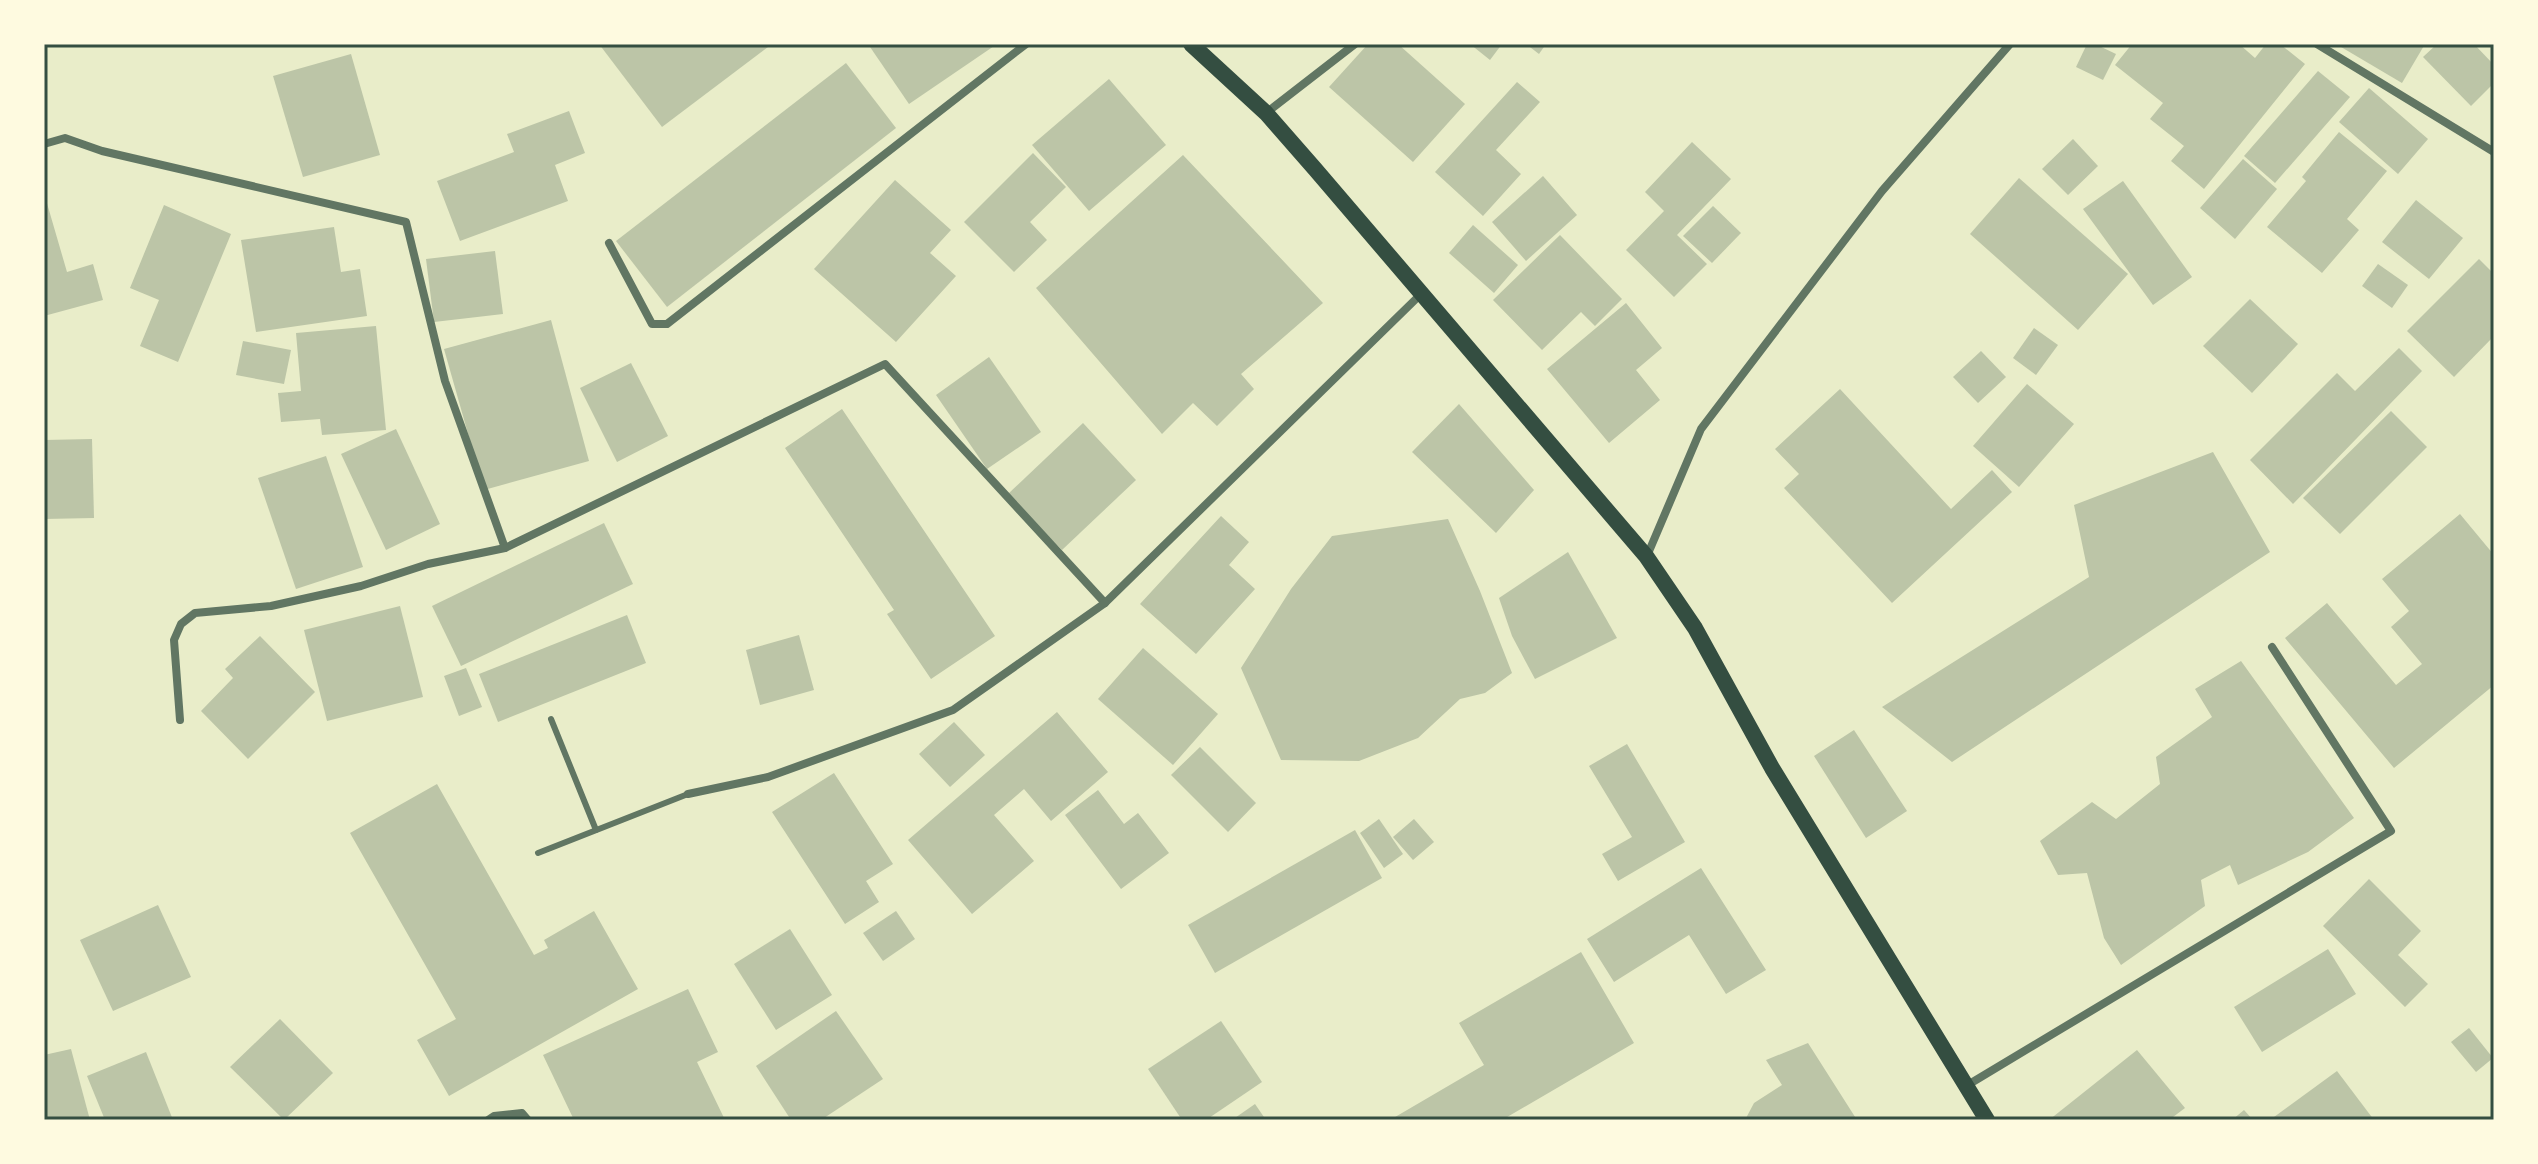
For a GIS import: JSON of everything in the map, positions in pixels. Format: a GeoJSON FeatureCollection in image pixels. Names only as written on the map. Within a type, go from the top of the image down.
{"type":"FeatureCollection","features":[{"type":"Feature","properties":{"kind":"main road"},"geometry":{"type":"LineString","coordinates":[[1191,44],[1266,113],[1646,556],[1695,628],[1772,768],[1987,1120]]}},
{"type":"Feature","properties":{"kind":"street"},"geometry":{"type":"LineString","coordinates":[[609,243],[652,324],[667,324],[1026,44]]}},
{"type":"Feature","properties":{"kind":"street"},"geometry":{"type":"LineString","coordinates":[[1266,113],[1355,44]]}},
{"type":"Feature","properties":{"kind":"street"},"geometry":{"type":"LineString","coordinates":[[1646,556],[1701,429],[1882,191],[2010,44]]}},
{"type":"Feature","properties":{"kind":"street"},"geometry":{"type":"LineString","coordinates":[[2317,44],[2494,152]]}},
{"type":"Feature","properties":{"kind":"street"},"geometry":{"type":"LineString","coordinates":[[44,144],[65,138],[102,151],[406,222],[445,381],[505,548]]}},
{"type":"Feature","properties":{"kind":"street"},"geometry":{"type":"LineString","coordinates":[[688,794],[768,777],[953,710],[1105,603],[1421,293]]}},
{"type":"Feature","properties":{"kind":"street"},"geometry":{"type":"LineString","coordinates":[[180,720],[174,640],[181,624],[195,613],[271,606],[361,586],[428,564],[505,548],[885,364],[1105,603]]}},
{"type":"Feature","properties":{"kind":"street"},"geometry":{"type":"LineString","coordinates":[[1966,1086],[2391,831],[2272,647]]}},
{"type":"Feature","properties":{"kind":"street"},"geometry":{"type":"LineString","coordinates":[[488,1120],[494,1116],[522,1113],[528,1120]]}},
{"type":"Feature","properties":{"kind":"lane"},"geometry":{"type":"LineString","coordinates":[[551,719],[596,830]]}},
{"type":"Feature","properties":{"kind":"lane"},"geometry":{"type":"LineString","coordinates":[[538,853],[688,794]]}},
{"type":"Feature","properties":{"kind":"building"},"geometry":{"type":"Polygon","coordinates":[[[599,44],[772,44],[662,127],[599,44]]]}},
{"type":"Feature","properties":{"kind":"building"},"geometry":{"type":"Polygon","coordinates":[[[868,44],[997,44],[909,104],[868,44]]]}},
{"type":"Feature","properties":{"kind":"building"},"geometry":{"type":"Polygon","coordinates":[[[1368,44],[1398,44],[1465,104],[1413,162],[1329,87],[1368,44]]]}},
{"type":"Feature","properties":{"kind":"building"},"geometry":{"type":"Polygon","coordinates":[[[1470,44],[1502,44],[1490,60],[1470,44]]]}},
{"type":"Feature","properties":{"kind":"building"},"geometry":{"type":"Polygon","coordinates":[[[1526,44],[1546,44],[1539,54],[1526,44]]]}},
{"type":"Feature","properties":{"kind":"building"},"geometry":{"type":"Polygon","coordinates":[[[2087,44],[2095,44],[2116,54],[2103,80],[2076,67],[2087,44]]]}},
{"type":"Feature","properties":{"kind":"building"},"geometry":{"type":"Polygon","coordinates":[[[2132,44],[2239,44],[2255,58],[2266,44],[2280,44],[2305,64],[2204,189],[2171,161],[2184,146],[2150,119],[2163,103],[2115,65],[2132,44]]]}},
{"type":"Feature","properties":{"kind":"building"},"geometry":{"type":"Polygon","coordinates":[[[2336,44],[2425,44],[2402,83],[2336,44]]]}},
{"type":"Feature","properties":{"kind":"building"},"geometry":{"type":"Polygon","coordinates":[[[2437,44],[2474,44],[2494,65],[2494,83],[2471,106],[2423,57],[2437,44]]]}},
{"type":"Feature","properties":{"kind":"building"},"geometry":{"type":"Polygon","coordinates":[[[351,54],[380,155],[303,177],[273,76],[351,54]]]}},
{"type":"Feature","properties":{"kind":"building"},"geometry":{"type":"Polygon","coordinates":[[[846,63],[896,128],[667,307],[616,241],[846,63]]]}},
{"type":"Feature","properties":{"kind":"building"},"geometry":{"type":"Polygon","coordinates":[[[2318,71],[2350,97],[2275,183],[2244,156],[2318,71]]]}},
{"type":"Feature","properties":{"kind":"building"},"geometry":{"type":"Polygon","coordinates":[[[1109,79],[1166,145],[1089,211],[1032,145],[1109,79]]]}},
{"type":"Feature","properties":{"kind":"building"},"geometry":{"type":"Polygon","coordinates":[[[1517,82],[1540,102],[1496,150],[1521,174],[1483,216],[1435,172],[1517,82]]]}},
{"type":"Feature","properties":{"kind":"building"},"geometry":{"type":"Polygon","coordinates":[[[2369,88],[2428,139],[2398,174],[2339,122],[2369,88]]]}},
{"type":"Feature","properties":{"kind":"building"},"geometry":{"type":"Polygon","coordinates":[[[569,111],[585,153],[555,165],[568,201],[460,241],[437,181],[514,152],[507,134],[569,111]]]}},
{"type":"Feature","properties":{"kind":"building"},"geometry":{"type":"Polygon","coordinates":[[[2339,132],[2387,171],[2347,219],[2359,230],[2322,273],[2267,227],[2306,181],[2302,177],[2339,132]]]}},
{"type":"Feature","properties":{"kind":"building"},"geometry":{"type":"Polygon","coordinates":[[[2073,139],[2098,166],[2068,195],[2042,169],[2073,139]]]}},
{"type":"Feature","properties":{"kind":"building"},"geometry":{"type":"Polygon","coordinates":[[[1692,142],[1731,179],[1677,235],[1707,264],[1674,297],[1626,250],[1664,211],[1645,192],[1692,142]]]}},
{"type":"Feature","properties":{"kind":"building"},"geometry":{"type":"Polygon","coordinates":[[[1033,153],[1066,187],[1030,222],[1047,240],[1014,272],[964,222],[1033,153]]]}},
{"type":"Feature","properties":{"kind":"building"},"geometry":{"type":"Polygon","coordinates":[[[1183,155],[1323,303],[1241,374],[1254,389],[1217,426],[1193,403],[1162,434],[1036,288],[1183,155]]]}},
{"type":"Feature","properties":{"kind":"building"},"geometry":{"type":"Polygon","coordinates":[[[2243,159],[2277,189],[2235,239],[2200,208],[2243,159]]]}},
{"type":"Feature","properties":{"kind":"building"},"geometry":{"type":"Polygon","coordinates":[[[1543,176],[1577,215],[1526,261],[1492,222],[1543,176]]]}},
{"type":"Feature","properties":{"kind":"building"},"geometry":{"type":"Polygon","coordinates":[[[2019,178],[2128,274],[2078,330],[1970,234],[2019,178]]]}},
{"type":"Feature","properties":{"kind":"building"},"geometry":{"type":"Polygon","coordinates":[[[895,180],[951,230],[930,253],[956,276],[896,342],[814,269],[895,180]]]}},
{"type":"Feature","properties":{"kind":"building"},"geometry":{"type":"Polygon","coordinates":[[[2123,181],[2192,277],[2153,305],[2083,209],[2123,181]]]}},
{"type":"Feature","properties":{"kind":"building"},"geometry":{"type":"Polygon","coordinates":[[[44,193],[67,272],[93,264],[103,300],[44,316],[44,193]]]}},
{"type":"Feature","properties":{"kind":"building"},"geometry":{"type":"Polygon","coordinates":[[[2416,200],[2463,238],[2429,279],[2382,242],[2416,200]]]}},
{"type":"Feature","properties":{"kind":"building"},"geometry":{"type":"Polygon","coordinates":[[[164,205],[231,234],[178,362],[140,346],[159,300],[130,288],[164,205]]]}},
{"type":"Feature","properties":{"kind":"building"},"geometry":{"type":"Polygon","coordinates":[[[1713,206],[1741,233],[1712,263],[1683,236],[1713,206]]]}},
{"type":"Feature","properties":{"kind":"building"},"geometry":{"type":"Polygon","coordinates":[[[1473,225],[1518,265],[1494,293],[1449,253],[1473,225]]]}},
{"type":"Feature","properties":{"kind":"building"},"geometry":{"type":"Polygon","coordinates":[[[334,227],[341,272],[360,269],[367,316],[256,332],[241,240],[334,227]]]}},
{"type":"Feature","properties":{"kind":"building"},"geometry":{"type":"Polygon","coordinates":[[[1560,235],[1622,299],[1595,326],[1581,312],[1542,350],[1493,300],[1560,235]]]}},
{"type":"Feature","properties":{"kind":"building"},"geometry":{"type":"Polygon","coordinates":[[[495,251],[503,314],[434,322],[426,259],[495,251]]]}},
{"type":"Feature","properties":{"kind":"building"},"geometry":{"type":"Polygon","coordinates":[[[2479,259],[2494,274],[2494,336],[2454,377],[2407,331],[2479,259]]]}},
{"type":"Feature","properties":{"kind":"building"},"geometry":{"type":"Polygon","coordinates":[[[2378,264],[2408,285],[2392,308],[2362,286],[2378,264]]]}},
{"type":"Feature","properties":{"kind":"building"},"geometry":{"type":"Polygon","coordinates":[[[2250,299],[2298,344],[2252,393],[2203,346],[2250,299]]]}},
{"type":"Feature","properties":{"kind":"building"},"geometry":{"type":"Polygon","coordinates":[[[1626,303],[1662,348],[1636,370],[1660,400],[1609,443],[1547,369],[1626,303]]]}},
{"type":"Feature","properties":{"kind":"building"},"geometry":{"type":"Polygon","coordinates":[[[551,320],[589,461],[484,490],[444,349],[551,320]]]}},
{"type":"Feature","properties":{"kind":"building"},"geometry":{"type":"Polygon","coordinates":[[[376,326],[386,430],[322,435],[320,419],[281,422],[278,393],[301,391],[296,333],[376,326]]]}},
{"type":"Feature","properties":{"kind":"building"},"geometry":{"type":"Polygon","coordinates":[[[2034,328],[2058,345],[2036,375],[2013,358],[2034,328]]]}},
{"type":"Feature","properties":{"kind":"building"},"geometry":{"type":"Polygon","coordinates":[[[243,341],[291,350],[284,384],[236,375],[243,341]]]}},
{"type":"Feature","properties":{"kind":"building"},"geometry":{"type":"Polygon","coordinates":[[[2399,348],[2422,371],[2293,504],[2250,460],[2337,373],[2355,391],[2399,348]]]}},
{"type":"Feature","properties":{"kind":"building"},"geometry":{"type":"Polygon","coordinates":[[[1981,351],[2006,377],[1978,403],[1953,377],[1981,351]]]}},
{"type":"Feature","properties":{"kind":"building"},"geometry":{"type":"Polygon","coordinates":[[[989,357],[1041,432],[987,469],[936,395],[989,357]]]}},
{"type":"Feature","properties":{"kind":"building"},"geometry":{"type":"Polygon","coordinates":[[[631,363],[668,436],[617,462],[580,388],[631,363]]]}},
{"type":"Feature","properties":{"kind":"building"},"geometry":{"type":"Polygon","coordinates":[[[2027,384],[2074,424],[2019,487],[1973,446],[2027,384]]]}},
{"type":"Feature","properties":{"kind":"building"},"geometry":{"type":"Polygon","coordinates":[[[1840,389],[1951,509],[1992,470],[2012,492],[1892,603],[1784,488],[1799,474],[1775,449],[1840,389]]]}},
{"type":"Feature","properties":{"kind":"building"},"geometry":{"type":"Polygon","coordinates":[[[1459,404],[1534,490],[1496,533],[1412,452],[1459,404]]]}},
{"type":"Feature","properties":{"kind":"building"},"geometry":{"type":"Polygon","coordinates":[[[842,409],[995,636],[931,679],[887,614],[894,610],[785,448],[842,409]]]}},
{"type":"Feature","properties":{"kind":"building"},"geometry":{"type":"Polygon","coordinates":[[[2391,411],[2427,447],[2340,534],[2303,498],[2391,411]]]}},
{"type":"Feature","properties":{"kind":"building"},"geometry":{"type":"Polygon","coordinates":[[[1083,423],[1136,480],[1062,550],[1008,494],[1083,423]]]}},
{"type":"Feature","properties":{"kind":"building"},"geometry":{"type":"Polygon","coordinates":[[[396,429],[440,524],[386,550],[341,454],[396,429]]]}},
{"type":"Feature","properties":{"kind":"building"},"geometry":{"type":"Polygon","coordinates":[[[92,439],[94,518],[44,519],[44,440],[92,439]]]}},
{"type":"Feature","properties":{"kind":"building"},"geometry":{"type":"Polygon","coordinates":[[[2213,452],[2270,552],[1952,762],[1882,707],[2089,577],[2074,505],[2213,452]]]}},
{"type":"Feature","properties":{"kind":"building"},"geometry":{"type":"Polygon","coordinates":[[[326,456],[363,567],[296,589],[258,478],[326,456]]]}},
{"type":"Feature","properties":{"kind":"building"},"geometry":{"type":"Polygon","coordinates":[[[2460,514],[2494,555],[2494,685],[2394,768],[2285,638],[2327,603],[2396,685],[2422,664],[2391,627],[2409,611],[2382,579],[2460,514]]]}},
{"type":"Feature","properties":{"kind":"building"},"geometry":{"type":"Polygon","coordinates":[[[1221,516],[1249,542],[1229,565],[1255,589],[1196,654],[1140,604],[1221,516]]]}},
{"type":"Feature","properties":{"kind":"building"},"geometry":{"type":"Polygon","coordinates":[[[1448,519],[1512,673],[1485,693],[1460,699],[1418,738],[1359,761],[1281,760],[1241,668],[1291,589],[1332,536],[1448,519]]]}},
{"type":"Feature","properties":{"kind":"building"},"geometry":{"type":"Polygon","coordinates":[[[604,523],[633,584],[461,666],[432,606],[604,523]]]}},
{"type":"Feature","properties":{"kind":"building"},"geometry":{"type":"Polygon","coordinates":[[[1568,552],[1617,638],[1535,679],[1512,636],[1499,598],[1568,552]]]}},
{"type":"Feature","properties":{"kind":"building"},"geometry":{"type":"Polygon","coordinates":[[[400,606],[423,697],[327,721],[304,630],[400,606]]]}},
{"type":"Feature","properties":{"kind":"building"},"geometry":{"type":"Polygon","coordinates":[[[627,615],[646,663],[498,722],[479,674],[627,615]]]}},
{"type":"Feature","properties":{"kind":"building"},"geometry":{"type":"Polygon","coordinates":[[[799,635],[814,690],[760,705],[746,650],[799,635]]]}},
{"type":"Feature","properties":{"kind":"building"},"geometry":{"type":"Polygon","coordinates":[[[260,636],[315,692],[248,759],[201,711],[233,678],[225,669],[260,636]]]}},
{"type":"Feature","properties":{"kind":"building"},"geometry":{"type":"Polygon","coordinates":[[[1143,648],[1218,714],[1173,765],[1098,699],[1143,648]]]}},
{"type":"Feature","properties":{"kind":"building"},"geometry":{"type":"Polygon","coordinates":[[[2241,661],[2354,818],[2308,852],[2238,885],[2230,865],[2201,880],[2205,906],[2121,965],[2104,938],[2087,873],[2058,875],[2040,841],[2092,802],[2116,819],[2160,784],[2156,757],[2212,717],[2195,689],[2241,661]]]}},
{"type":"Feature","properties":{"kind":"building"},"geometry":{"type":"Polygon","coordinates":[[[466,668],[482,707],[459,716],[444,676],[466,668]]]}},
{"type":"Feature","properties":{"kind":"building"},"geometry":{"type":"Polygon","coordinates":[[[1057,712],[1108,772],[1051,821],[1024,789],[994,815],[1034,861],[972,914],[908,840],[1057,712]]]}},
{"type":"Feature","properties":{"kind":"building"},"geometry":{"type":"Polygon","coordinates":[[[954,722],[985,755],[950,787],[919,754],[954,722]]]}},
{"type":"Feature","properties":{"kind":"building"},"geometry":{"type":"Polygon","coordinates":[[[1854,730],[1907,811],[1866,838],[1814,756],[1854,730]]]}},
{"type":"Feature","properties":{"kind":"building"},"geometry":{"type":"Polygon","coordinates":[[[1627,744],[1685,842],[1618,881],[1602,854],[1632,837],[1589,766],[1627,744]]]}},
{"type":"Feature","properties":{"kind":"building"},"geometry":{"type":"Polygon","coordinates":[[[1200,747],[1256,803],[1228,832],[1171,775],[1200,747]]]}},
{"type":"Feature","properties":{"kind":"building"},"geometry":{"type":"Polygon","coordinates":[[[834,773],[893,864],[866,881],[879,902],[845,924],[772,812],[834,773]]]}},
{"type":"Feature","properties":{"kind":"building"},"geometry":{"type":"Polygon","coordinates":[[[437,784],[534,955],[548,948],[544,940],[594,911],[638,989],[449,1096],[417,1040],[456,1019],[350,833],[437,784]]]}},
{"type":"Feature","properties":{"kind":"building"},"geometry":{"type":"Polygon","coordinates":[[[1098,790],[1124,824],[1138,813],[1169,853],[1121,889],[1065,815],[1098,790]]]}},
{"type":"Feature","properties":{"kind":"building"},"geometry":{"type":"Polygon","coordinates":[[[1379,819],[1403,854],[1384,868],[1360,833],[1379,819]]]}},
{"type":"Feature","properties":{"kind":"building"},"geometry":{"type":"Polygon","coordinates":[[[1414,819],[1434,842],[1413,860],[1393,837],[1414,819]]]}},
{"type":"Feature","properties":{"kind":"building"},"geometry":{"type":"Polygon","coordinates":[[[1355,830],[1382,878],[1215,973],[1188,925],[1355,830]]]}},
{"type":"Feature","properties":{"kind":"building"},"geometry":{"type":"Polygon","coordinates":[[[1701,868],[1766,970],[1726,994],[1689,935],[1614,982],[1587,939],[1701,868]]]}},
{"type":"Feature","properties":{"kind":"building"},"geometry":{"type":"Polygon","coordinates":[[[2369,879],[2421,931],[2398,955],[2428,984],[2405,1007],[2323,926],[2369,879]]]}},
{"type":"Feature","properties":{"kind":"building"},"geometry":{"type":"Polygon","coordinates":[[[158,905],[191,977],[113,1011],[80,940],[158,905]]]}},
{"type":"Feature","properties":{"kind":"building"},"geometry":{"type":"Polygon","coordinates":[[[896,911],[915,939],[883,961],[863,933],[896,911]]]}},
{"type":"Feature","properties":{"kind":"building"},"geometry":{"type":"Polygon","coordinates":[[[790,929],[832,995],[776,1030],[734,964],[790,929]]]}},
{"type":"Feature","properties":{"kind":"building"},"geometry":{"type":"Polygon","coordinates":[[[2328,949],[2356,994],[2262,1052],[2234,1007],[2328,949]]]}},
{"type":"Feature","properties":{"kind":"building"},"geometry":{"type":"Polygon","coordinates":[[[1581,952],[1634,1043],[1502,1120],[1390,1120],[1484,1065],[1459,1023],[1581,952]]]}},
{"type":"Feature","properties":{"kind":"building"},"geometry":{"type":"Polygon","coordinates":[[[688,989],[718,1052],[697,1062],[725,1120],[574,1120],[543,1055],[688,989]]]}},
{"type":"Feature","properties":{"kind":"building"},"geometry":{"type":"Polygon","coordinates":[[[836,1011],[883,1079],[821,1120],[791,1120],[756,1066],[836,1011]]]}},
{"type":"Feature","properties":{"kind":"building"},"geometry":{"type":"Polygon","coordinates":[[[280,1019],[333,1073],[284,1120],[230,1067],[280,1019]]]}},
{"type":"Feature","properties":{"kind":"building"},"geometry":{"type":"Polygon","coordinates":[[[1221,1021],[1262,1082],[1206,1120],[1182,1120],[1148,1069],[1221,1021]]]}},
{"type":"Feature","properties":{"kind":"building"},"geometry":{"type":"Polygon","coordinates":[[[2469,1028],[2493,1058],[2476,1072],[2451,1042],[2469,1028]]]}},
{"type":"Feature","properties":{"kind":"building"},"geometry":{"type":"Polygon","coordinates":[[[1808,1043],[1857,1120],[1745,1120],[1754,1103],[1782,1085],[1766,1060],[1808,1043]]]}},
{"type":"Feature","properties":{"kind":"building"},"geometry":{"type":"Polygon","coordinates":[[[71,1049],[90,1120],[44,1120],[44,1055],[71,1049]]]}},
{"type":"Feature","properties":{"kind":"building"},"geometry":{"type":"Polygon","coordinates":[[[2137,1050],[2185,1108],[2169,1120],[2049,1120],[2137,1050]]]}},
{"type":"Feature","properties":{"kind":"building"},"geometry":{"type":"Polygon","coordinates":[[[146,1052],[173,1120],[105,1120],[87,1076],[146,1052]]]}},
{"type":"Feature","properties":{"kind":"building"},"geometry":{"type":"Polygon","coordinates":[[[2337,1071],[2374,1120],[2277,1120],[2274,1117],[2337,1071]]]}},
{"type":"Feature","properties":{"kind":"building"},"geometry":{"type":"Polygon","coordinates":[[[1255,1104],[1266,1120],[1232,1120],[1255,1104]]]}},
{"type":"Feature","properties":{"kind":"building"},"geometry":{"type":"Polygon","coordinates":[[[2244,1110],[2253,1120],[2232,1120],[2244,1110]]]}}]}
